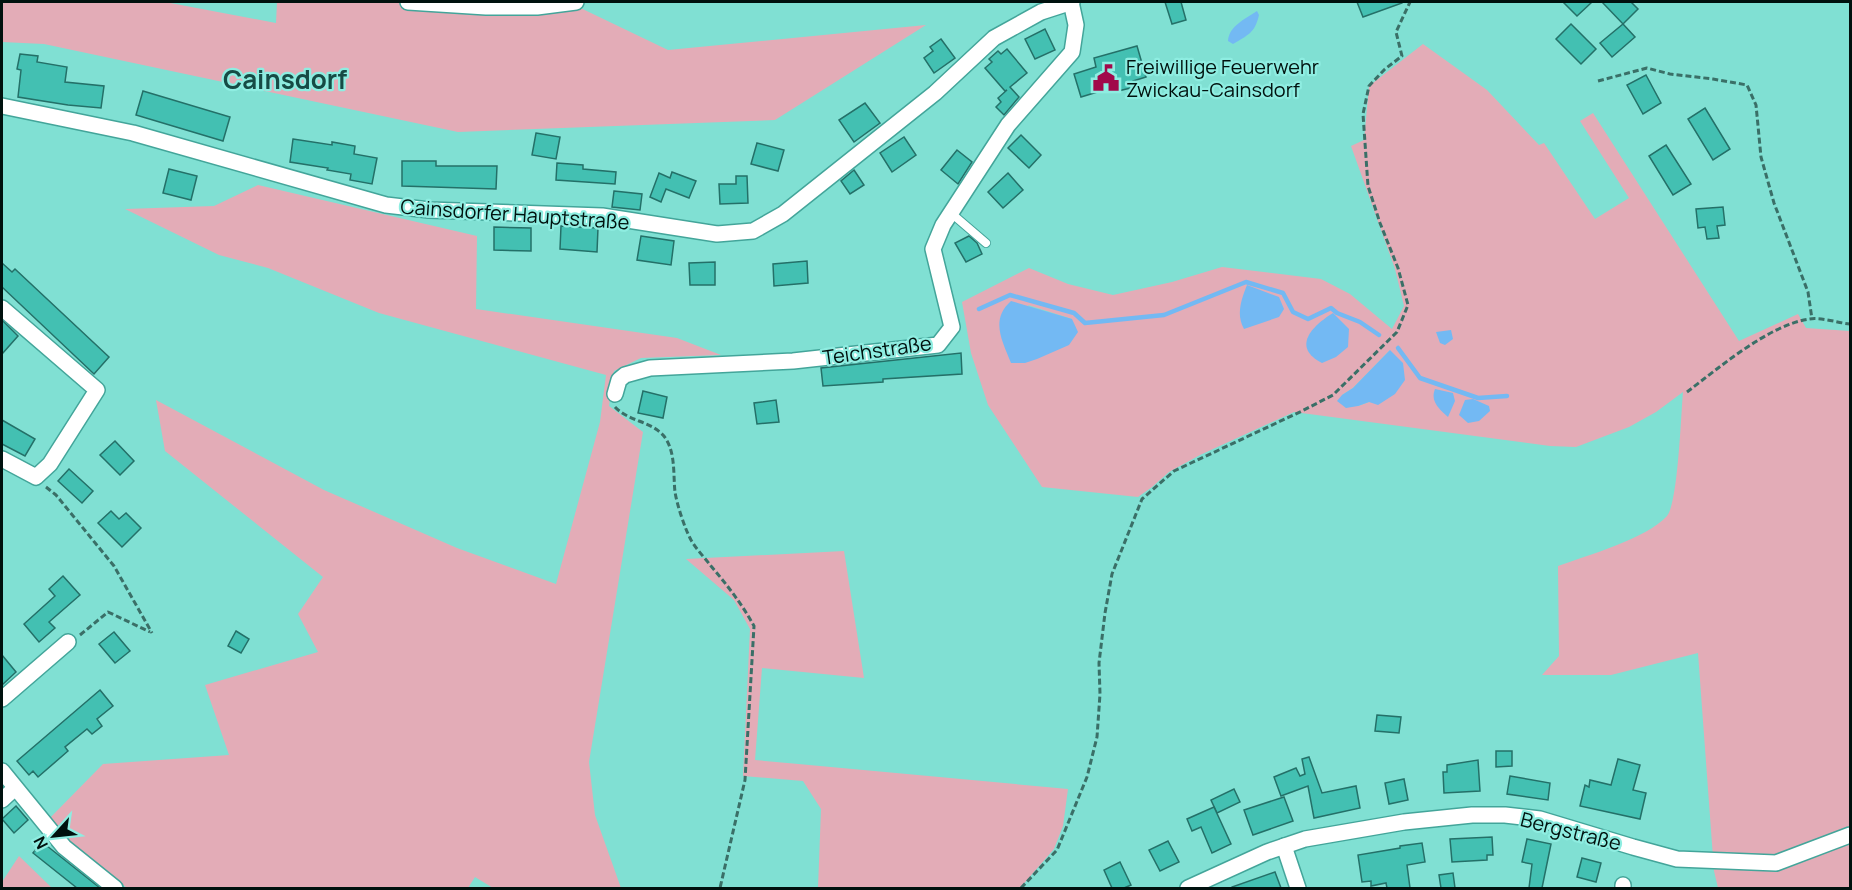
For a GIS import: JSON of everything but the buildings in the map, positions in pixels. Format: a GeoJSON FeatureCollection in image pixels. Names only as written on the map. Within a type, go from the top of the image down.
{"type":"FeatureCollection","features":[{"type":"Feature","properties":{"kind":"street"},"geometry":{"type":"LineString","coordinates":[[408,2],[486,7],[537,7],[576,2]]}},
{"type":"Feature","properties":{"kind":"street","name":"Cainsdorfer Hauptstraße"},"geometry":{"type":"LineString","coordinates":[[2,106],[133,133],[386,205],[429,210],[602,216],[717,234],[753,231],[783,214],[935,93],[994,38],[1041,12],[1071,2]]}},
{"type":"Feature","properties":{"kind":"street","name":"Teichstraße"},"geometry":{"type":"LineString","coordinates":[[615,394],[619,380],[625,375],[650,368],[793,361],[938,345],[952,327],[933,249],[951,213],[1008,125],[1072,51],[1076,26],[1071,2]]}},
{"type":"Feature","properties":{"kind":"street"},"geometry":{"type":"LineString","coordinates":[[2,308],[98,390],[50,464],[36,477],[2,459]]}},
{"type":"Feature","properties":{"kind":"street"},"geometry":{"type":"LineString","coordinates":[[2,699],[68,642]]}},
{"type":"Feature","properties":{"kind":"street"},"geometry":{"type":"LineString","coordinates":[[2,771],[64,847],[115,888]]}},
{"type":"Feature","properties":{"kind":"street"},"geometry":{"type":"LineString","coordinates":[[2,800],[15,788]]}},
{"type":"Feature","properties":{"kind":"street","name":"Bergstraße"},"geometry":{"type":"LineString","coordinates":[[1188,888],[1305,839],[1404,822],[1472,815],[1505,815],[1540,819],[1677,859],[1776,863],[1851,835]]}},
{"type":"Feature","properties":{"kind":"street"},"geometry":{"type":"LineString","coordinates":[[1284,846],[1298,888]]}},
{"type":"Feature","properties":{"kind":"lane"},"geometry":{"type":"LineString","coordinates":[[951,213],[986,243]]}},
{"type":"Feature","properties":{"kind":"path"},"geometry":{"type":"LineString","coordinates":[[1022,888],[1057,850],[1087,777],[1097,737],[1100,694],[1099,663],[1112,574],[1142,499],[1174,471],[1333,395],[1397,332],[1408,305],[1398,268],[1368,186],[1364,114],[1369,86],[1385,69],[1402,56],[1396,32],[1410,2]]}},
{"type":"Feature","properties":{"kind":"path"},"geometry":{"type":"LineString","coordinates":[[1598,81],[1647,68],[1670,74],[1747,85],[1756,105],[1761,157],[1774,203],[1808,292],[1812,319]]}},
{"type":"Feature","properties":{"kind":"path"},"geometry":{"type":"LineString","coordinates":[[1687,392],[1771,333],[1793,323],[1812,319],[1851,324]]}},
{"type":"Feature","properties":{"kind":"path"},"geometry":{"type":"LineString","coordinates":[[615,394],[612,403],[619,411],[654,428],[663,435],[670,448],[675,472],[675,494],[691,540],[744,608],[754,626],[745,780],[720,888]]}},
{"type":"Feature","properties":{"kind":"path"},"geometry":{"type":"LineString","coordinates":[[36,477],[56,495],[114,566],[152,633],[108,612],[75,640],[68,642]]}},
{"type":"Feature","properties":{"kind":"shaded area"},"geometry":{"type":"Polygon","coordinates":[[[2,2],[165,2],[276,23],[277,2],[568,2],[668,50],[926,25],[775,120],[458,132],[44,44],[2,42],[2,2]]]}},
{"type":"Feature","properties":{"kind":"shaded area"},"geometry":{"type":"Polygon","coordinates":[[[1423,44],[1487,90],[1539,145],[1544,143],[1595,219],[1629,198],[1580,121],[1593,113],[1739,341],[1798,314],[1806,328],[1850,331],[1850,888],[1718,888],[1714,871],[1698,653],[1611,675],[1542,675],[1559,656],[1558,566],[1645,532],[1667,516],[1671,508],[1683,392],[1656,412],[1629,427],[1576,447],[1550,446],[1294,412],[1200,455],[1169,472],[1138,497],[1042,487],[988,405],[971,353],[962,302],[1029,268],[1068,284],[1113,295],[1172,282],[1222,267],[1321,279],[1350,294],[1392,329],[1404,306],[1395,269],[1351,146],[1364,140],[1369,86],[1423,44]],[[1028,305],[1053,351],[1068,345],[1072,319],[1028,305]],[[1390,350],[1353,388],[1342,395],[1358,406],[1369,402],[1390,350]]]}},
{"type":"Feature","properties":{"kind":"shaded area"},"geometry":{"type":"Polygon","coordinates":[[[258,185],[477,236],[476,309],[677,338],[721,355],[641,358],[614,371],[609,406],[643,432],[589,762],[595,815],[621,888],[493,888],[475,877],[468,888],[127,888],[45,823],[103,764],[229,755],[205,685],[318,652],[298,614],[323,577],[165,451],[156,400],[324,490],[457,548],[556,584],[600,422],[606,375],[379,313],[268,268],[219,255],[125,209],[214,206],[258,185]]]}},
{"type":"Feature","properties":{"kind":"shaded area"},"geometry":{"type":"Polygon","coordinates":[[[844,551],[864,678],[762,668],[755,760],[1068,789],[1063,826],[1054,849],[1020,888],[818,888],[821,809],[803,781],[743,776],[750,629],[734,600],[686,559],[844,551]]]}},
{"type":"Feature","properties":{"kind":"shaded area"},"geometry":{"type":"Polygon","coordinates":[[[19,856],[52,888],[2,888],[2,882],[19,856]]]}},
{"type":"Feature","properties":{"kind":"water"},"geometry":{"type":"Polygon","coordinates":[[[1257,11],[1259,15],[1250,33],[1233,44],[1228,41],[1234,27],[1257,11]]]}},
{"type":"Feature","properties":{"kind":"water"},"geometry":{"type":"Polygon","coordinates":[[[1247,285],[1279,297],[1284,309],[1279,317],[1244,329],[1240,313],[1247,285]]]}},
{"type":"Feature","properties":{"kind":"water"},"geometry":{"type":"Polygon","coordinates":[[[1011,301],[1072,319],[1078,332],[1069,345],[1025,363],[1011,363],[999,323],[1001,315],[1011,301]]]}},
{"type":"Feature","properties":{"kind":"water"},"geometry":{"type":"Polygon","coordinates":[[[1333,313],[1349,329],[1348,347],[1336,357],[1322,363],[1313,357],[1306,344],[1312,330],[1333,313]]]}},
{"type":"Feature","properties":{"kind":"water"},"geometry":{"type":"Polygon","coordinates":[[[1451,330],[1453,339],[1445,345],[1440,343],[1436,332],[1451,330]]]}},
{"type":"Feature","properties":{"kind":"water"},"geometry":{"type":"Polygon","coordinates":[[[1390,350],[1403,363],[1405,380],[1395,394],[1378,405],[1369,402],[1346,408],[1337,401],[1353,388],[1390,350]]]}},
{"type":"Feature","properties":{"kind":"water"},"geometry":{"type":"Polygon","coordinates":[[[1435,389],[1453,393],[1455,401],[1448,417],[1435,401],[1435,389]]]}},
{"type":"Feature","properties":{"kind":"water"},"geometry":{"type":"Polygon","coordinates":[[[1473,399],[1489,406],[1490,411],[1479,421],[1468,423],[1459,415],[1465,400],[1473,399]]]}},
{"type":"Feature","properties":{"kind":"waterway"},"geometry":{"type":"LineString","coordinates":[[979,309],[1010,295],[1074,313],[1085,323],[1164,315],[1246,282],[1283,293],[1293,312],[1308,319],[1331,308],[1337,313],[1360,322],[1379,335]]}},
{"type":"Feature","properties":{"kind":"waterway"},"geometry":{"type":"LineString","coordinates":[[1398,348],[1420,378],[1478,398],[1507,396]]}},
{"type":"Feature","properties":{"kind":"place","name":"Freiwillige Feuerwehr Zwickau-Cainsdorf"},"geometry":{"type":"Point","coordinates":[1106,78]}},
{"type":"Feature","properties":{"kind":"district","name":"Cainsdorf"},"geometry":{"type":"Point","coordinates":[285,79]}}]}
